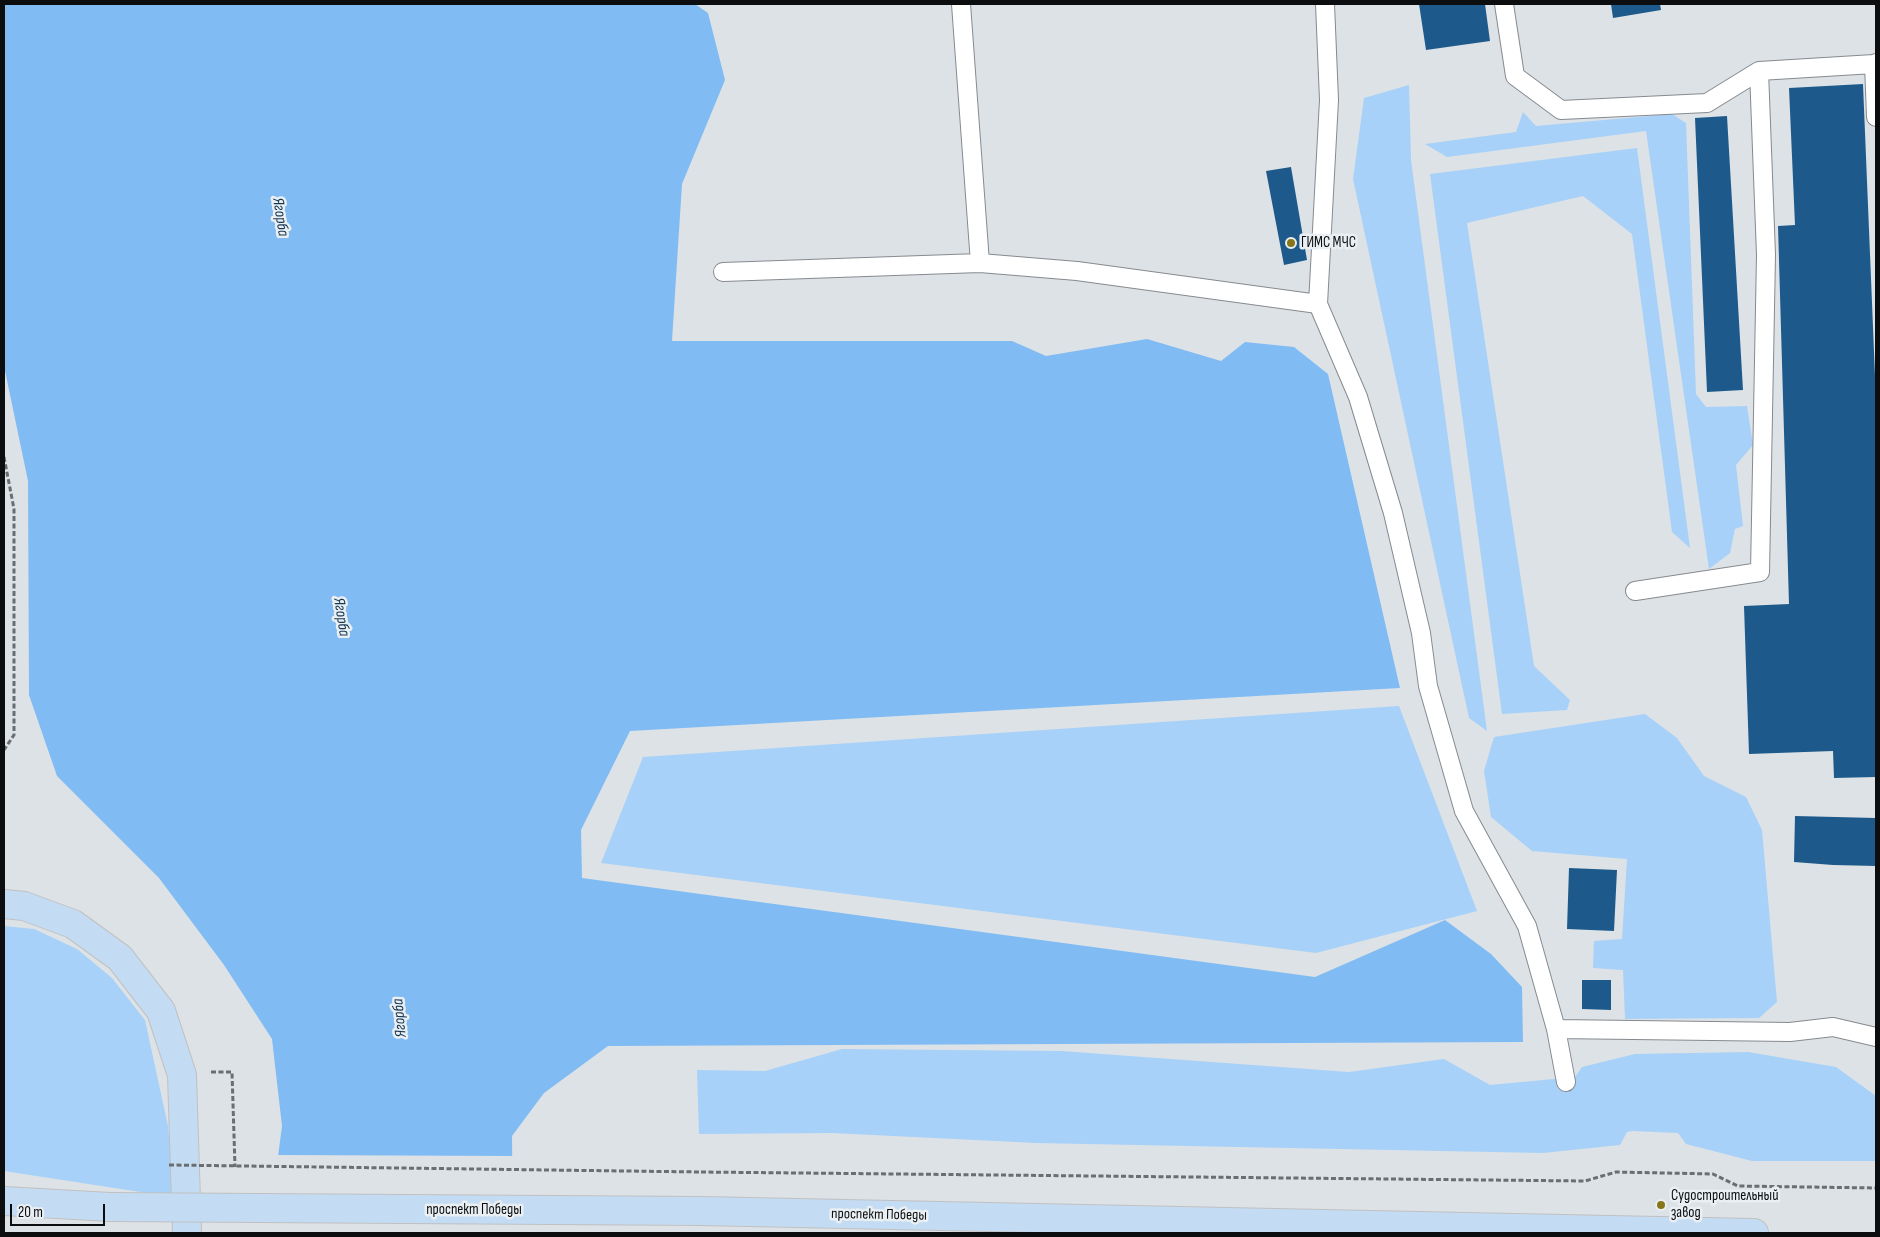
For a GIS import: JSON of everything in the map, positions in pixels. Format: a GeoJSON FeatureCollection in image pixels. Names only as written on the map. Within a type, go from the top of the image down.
{"type":"FeatureCollection","features":[{"type":"Feature","properties":{"kind":"main road"},"geometry":{"type":"LineString","coordinates":[[4,904],[24,906],[73,924],[120,958],[161,1012],[182,1075],[187,1233]]}},
{"type":"Feature","properties":{"kind":"main road","name":"проспект Победы"},"geometry":{"type":"LineString","coordinates":[[4,1201],[110,1207],[701,1211],[1754,1233]]}},
{"type":"Feature","properties":{"kind":"lane"},"geometry":{"type":"LineString","coordinates":[[961,4],[980,264]]}},
{"type":"Feature","properties":{"kind":"lane"},"geometry":{"type":"LineString","coordinates":[[1325,4],[1329,100],[1318,304],[1358,397],[1393,513],[1421,633],[1428,686],[1464,811],[1527,926],[1556,1029],[1566,1082]]}},
{"type":"Feature","properties":{"kind":"lane"},"geometry":{"type":"LineString","coordinates":[[1504,4],[1514,76],[1561,110],[1707,103],[1760,71],[1875,64],[1876,117]]}},
{"type":"Feature","properties":{"kind":"lane"},"geometry":{"type":"LineString","coordinates":[[1635,591],[1760,572],[1766,255],[1760,71]]}},
{"type":"Feature","properties":{"kind":"lane"},"geometry":{"type":"LineString","coordinates":[[723,272],[980,264],[1077,271],[1318,304]]}},
{"type":"Feature","properties":{"kind":"lane"},"geometry":{"type":"LineString","coordinates":[[1556,1029],[1790,1032],[1833,1027],[1876,1037]]}},
{"type":"Feature","properties":{"kind":"path"},"geometry":{"type":"LineString","coordinates":[[4,457],[14,509],[14,735],[4,750]]}},
{"type":"Feature","properties":{"kind":"path"},"geometry":{"type":"LineString","coordinates":[[211,1072],[232,1072],[234,1166]]}},
{"type":"Feature","properties":{"kind":"path"},"geometry":{"type":"LineString","coordinates":[[169,1165],[1585,1181],[1616,1172],[1626,1172],[1713,1174],[1738,1186],[1876,1188]]}},
{"type":"Feature","properties":{"kind":"shaded area"},"geometry":{"type":"Polygon","coordinates":[[[1409,85],[1411,160],[1487,731],[1469,718],[1353,179],[1364,98],[1409,85]]]}},
{"type":"Feature","properties":{"kind":"shaded area"},"geometry":{"type":"Polygon","coordinates":[[[1523,112],[1536,126],[1672,114],[1686,123],[1696,394],[1706,407],[1747,406],[1753,445],[1736,465],[1743,526],[1735,529],[1730,553],[1709,569],[1646,131],[1447,157],[1425,144],[1516,132],[1523,112]]]}},
{"type":"Feature","properties":{"kind":"shaded area"},"geometry":{"type":"Polygon","coordinates":[[[1637,148],[1690,548],[1672,532],[1632,234],[1583,196],[1467,223],[1534,666],[1570,700],[1567,710],[1502,714],[1430,174],[1637,148]]]}},
{"type":"Feature","properties":{"kind":"shaded area"},"geometry":{"type":"Polygon","coordinates":[[[1399,706],[1477,911],[1316,953],[601,863],[643,757],[1399,706]]]}},
{"type":"Feature","properties":{"kind":"shaded area"},"geometry":{"type":"Polygon","coordinates":[[[1645,714],[1677,738],[1704,776],[1746,797],[1762,830],[1777,1002],[1759,1018],[1625,1019],[1623,970],[1593,968],[1594,941],[1622,939],[1627,859],[1532,851],[1491,817],[1484,771],[1494,737],[1645,714]]]}},
{"type":"Feature","properties":{"kind":"shaded area"},"geometry":{"type":"Polygon","coordinates":[[[4,926],[34,929],[77,949],[112,978],[145,1020],[168,1126],[175,1195],[147,1193],[4,1171],[4,926]]]}},
{"type":"Feature","properties":{"kind":"shaded area"},"geometry":{"type":"Polygon","coordinates":[[[842,1049],[1061,1051],[1349,1072],[1444,1059],[1490,1085],[1575,1077],[1582,1067],[1635,1054],[1748,1052],[1836,1067],[1876,1096],[1876,1161],[1752,1161],[1686,1144],[1678,1133],[1633,1131],[1627,1132],[1620,1145],[1543,1153],[1036,1143],[832,1133],[699,1134],[697,1070],[765,1071],[842,1049]]]}},
{"type":"Feature","properties":{"kind":"water","name":"Ягорба"},"geometry":{"type":"Polygon","coordinates":[[[4,4],[695,4],[708,13],[725,80],[682,184],[672,341],[1012,341],[1046,356],[1147,339],[1221,361],[1245,342],[1294,347],[1328,374],[1400,688],[630,731],[581,830],[582,878],[1315,977],[1445,920],[1491,954],[1522,987],[1523,1042],[608,1046],[544,1093],[512,1136],[513,1233],[268,1233],[282,1126],[272,1039],[224,965],[159,878],[57,776],[29,695],[28,481],[4,366],[4,4]]]}},
{"type":"Feature","properties":{"kind":"pier"},"geometry":{"type":"Polygon","coordinates":[[[276,1155],[515,1156],[515,1233],[265,1233],[276,1155]]]}},
{"type":"Feature","properties":{"kind":"building"},"geometry":{"type":"Polygon","coordinates":[[[1419,4],[1485,4],[1490,41],[1426,50],[1419,4]]]}},
{"type":"Feature","properties":{"kind":"building"},"geometry":{"type":"Polygon","coordinates":[[[1611,4],[1660,4],[1661,10],[1613,18],[1611,4]]]}},
{"type":"Feature","properties":{"kind":"building"},"geometry":{"type":"Polygon","coordinates":[[[1863,84],[1876,400],[1876,777],[1834,778],[1833,751],[1749,754],[1744,606],[1789,604],[1778,226],[1795,225],[1789,88],[1863,84]]]}},
{"type":"Feature","properties":{"kind":"building"},"geometry":{"type":"Polygon","coordinates":[[[1727,116],[1743,390],[1707,392],[1695,118],[1727,116]]]}},
{"type":"Feature","properties":{"kind":"building"},"geometry":{"type":"Polygon","coordinates":[[[1291,167],[1307,260],[1284,265],[1266,171],[1291,167]]]}},
{"type":"Feature","properties":{"kind":"building"},"geometry":{"type":"Polygon","coordinates":[[[1795,816],[1876,818],[1876,866],[1794,862],[1795,816]]]}},
{"type":"Feature","properties":{"kind":"building"},"geometry":{"type":"Polygon","coordinates":[[[1569,868],[1617,870],[1614,931],[1567,929],[1569,868]]]}},
{"type":"Feature","properties":{"kind":"building"},"geometry":{"type":"Polygon","coordinates":[[[1582,980],[1611,980],[1611,1010],[1582,1009],[1582,980]]]}},
{"type":"Feature","properties":{"kind":"place","name":"ГИМС МЧС"},"geometry":{"type":"Point","coordinates":[1291,243]}},
{"type":"Feature","properties":{"kind":"place","name":"Судостроительный завод"},"geometry":{"type":"Point","coordinates":[1661,1205]}}]}
